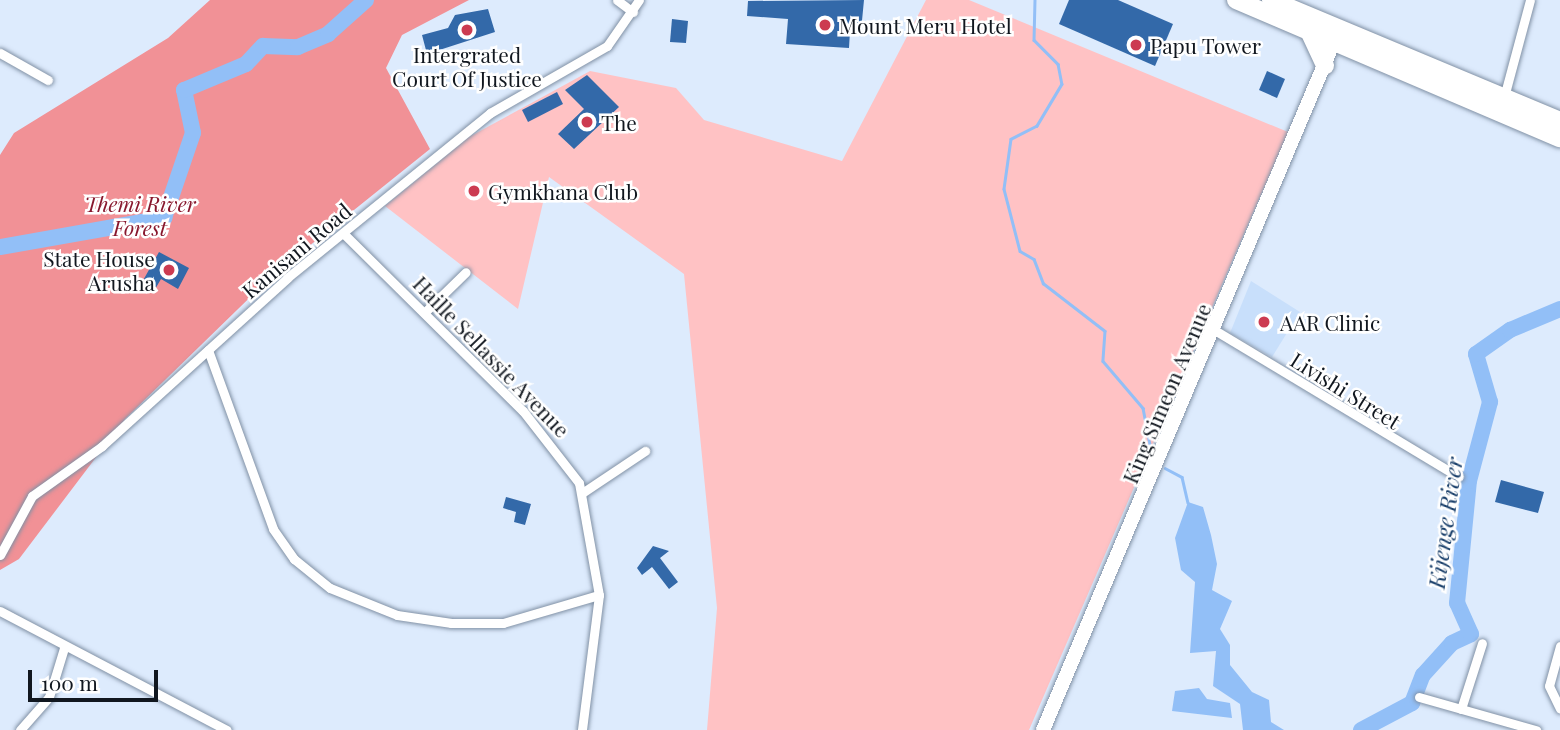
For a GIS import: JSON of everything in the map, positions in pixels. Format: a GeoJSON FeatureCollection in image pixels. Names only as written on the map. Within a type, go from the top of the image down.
{"type":"FeatureCollection","features":[{"type":"Feature","properties":{"kind":"highway"},"geometry":{"type":"LineString","coordinates":[[1236,0],[1309,31],[1341,38],[1365,55]]}},
{"type":"Feature","properties":{"kind":"highway"},"geometry":{"type":"LineString","coordinates":[[1271,0],[1341,38],[1560,138]]}},
{"type":"Feature","properties":{"kind":"highway"},"geometry":{"type":"LineString","coordinates":[[1309,31],[1327,68],[1365,55],[1387,57],[1504,97],[1560,121]]}},
{"type":"Feature","properties":{"kind":"main road","name":"King Simeon Avenue"},"geometry":{"type":"LineString","coordinates":[[1043,730],[1341,38]]}},
{"type":"Feature","properties":{"kind":"street"},"geometry":{"type":"LineString","coordinates":[[617,0],[633,12]]}},
{"type":"Feature","properties":{"kind":"street","name":"Kanisani Road"},"geometry":{"type":"LineString","coordinates":[[0,555],[32,496],[102,446],[344,233],[490,113],[585,63],[633,12],[639,0]]}},
{"type":"Feature","properties":{"kind":"street"},"geometry":{"type":"LineString","coordinates":[[1504,97],[1530,0]]}},
{"type":"Feature","properties":{"kind":"street"},"geometry":{"type":"LineString","coordinates":[[0,53],[48,80]]}},
{"type":"Feature","properties":{"kind":"street","name":"Haille Sellassie Avenue"},"geometry":{"type":"LineString","coordinates":[[344,233],[427,310],[550,440],[582,493],[599,595],[582,730]]}},
{"type":"Feature","properties":{"kind":"street"},"geometry":{"type":"LineString","coordinates":[[427,310],[466,272]]}},
{"type":"Feature","properties":{"kind":"street","name":"Livishi Street"},"geometry":{"type":"LineString","coordinates":[[1216,331],[1459,477]]}},
{"type":"Feature","properties":{"kind":"street"},"geometry":{"type":"LineString","coordinates":[[208,350],[273,529],[295,559],[330,588],[397,615],[451,623],[503,623],[599,595]]}},
{"type":"Feature","properties":{"kind":"street"},"geometry":{"type":"LineString","coordinates":[[582,493],[645,452]]}},
{"type":"Feature","properties":{"kind":"street"},"geometry":{"type":"LineString","coordinates":[[0,611],[64,648],[227,730]]}},
{"type":"Feature","properties":{"kind":"street"},"geometry":{"type":"LineString","coordinates":[[1461,709],[1482,643]]}},
{"type":"Feature","properties":{"kind":"street"},"geometry":{"type":"LineString","coordinates":[[1560,646],[1549,686],[1560,709]]}},
{"type":"Feature","properties":{"kind":"street"},"geometry":{"type":"LineString","coordinates":[[20,730],[49,697],[64,648]]}},
{"type":"Feature","properties":{"kind":"street"},"geometry":{"type":"LineString","coordinates":[[1419,697],[1536,730]]}},
{"type":"Feature","properties":{"kind":"shaded area"},"geometry":{"type":"Polygon","coordinates":[[[926,0],[969,0],[1288,132],[1029,730],[707,730],[717,608],[684,274],[549,177],[518,309],[385,206],[469,137],[590,71],[676,88],[704,120],[842,161],[926,0]]]}},
{"type":"Feature","properties":{"kind":"shaded area","name":"AAR Clinic"},"geometry":{"type":"Polygon","coordinates":[[[1251,281],[1300,312],[1272,357],[1230,333],[1251,281]]]}},
{"type":"Feature","properties":{"kind":"green space","name":"Themi River Forest"},"geometry":{"type":"Polygon","coordinates":[[[210,0],[469,0],[402,35],[386,68],[430,149],[273,275],[125,419],[19,559],[0,570],[0,155],[14,133],[168,38],[210,0]]]}},
{"type":"Feature","properties":{"kind":"water"},"geometry":{"type":"Polygon","coordinates":[[[1188,502],[1203,507],[1211,535],[1217,564],[1212,590],[1232,601],[1220,629],[1230,645],[1230,665],[1252,692],[1269,700],[1271,722],[1284,730],[1243,730],[1240,704],[1213,686],[1216,651],[1190,653],[1195,582],[1181,570],[1175,538],[1188,502]]]}},
{"type":"Feature","properties":{"kind":"water"},"geometry":{"type":"Polygon","coordinates":[[[1199,688],[1207,699],[1230,703],[1232,718],[1172,711],[1175,691],[1199,688]]]}},
{"type":"Feature","properties":{"kind":"building","name":"Mount Meru Hotel"},"geometry":{"type":"Polygon","coordinates":[[[864,0],[861,31],[850,31],[849,48],[786,44],[788,19],[747,16],[748,1],[864,0]]]}},
{"type":"Feature","properties":{"kind":"building","name":"Papu Tower"},"geometry":{"type":"Polygon","coordinates":[[[1069,0],[1118,0],[1173,24],[1155,66],[1059,24],[1069,0]]]}},
{"type":"Feature","properties":{"kind":"building","name":"Intergrated Court Of Justice"},"geometry":{"type":"Polygon","coordinates":[[[488,9],[495,32],[427,54],[422,35],[448,28],[455,15],[488,9]]]}},
{"type":"Feature","properties":{"kind":"building"},"geometry":{"type":"Polygon","coordinates":[[[672,19],[688,21],[686,43],[670,42],[672,19]]]}},
{"type":"Feature","properties":{"kind":"building"},"geometry":{"type":"Polygon","coordinates":[[[1267,71],[1285,79],[1277,98],[1259,90],[1267,71]]]}},
{"type":"Feature","properties":{"kind":"building","name":"The"},"geometry":{"type":"Polygon","coordinates":[[[587,75],[619,107],[574,149],[558,134],[584,109],[565,90],[587,75]]]}},
{"type":"Feature","properties":{"kind":"building"},"geometry":{"type":"Polygon","coordinates":[[[557,92],[563,104],[528,122],[522,110],[557,92]]]}},
{"type":"Feature","properties":{"kind":"building","name":"State House Arusha"},"geometry":{"type":"Polygon","coordinates":[[[159,252],[189,268],[178,289],[161,279],[154,291],[141,284],[159,252]]]}},
{"type":"Feature","properties":{"kind":"building"},"geometry":{"type":"Polygon","coordinates":[[[1501,480],[1544,492],[1538,513],[1495,502],[1501,480]]]}},
{"type":"Feature","properties":{"kind":"building"},"geometry":{"type":"Polygon","coordinates":[[[506,497],[531,504],[525,525],[514,522],[516,512],[503,508],[506,497]]]}},
{"type":"Feature","properties":{"kind":"building"},"geometry":{"type":"Polygon","coordinates":[[[653,546],[669,551],[660,558],[678,582],[669,589],[652,567],[642,575],[637,568],[653,546]]]}},
{"type":"Feature","properties":{"kind":"waterway"},"geometry":{"type":"LineString","coordinates":[[0,247],[164,218],[193,133],[184,90],[246,64],[263,46],[298,47],[328,34],[366,0]]}},
{"type":"Feature","properties":{"kind":"waterway"},"geometry":{"type":"LineString","coordinates":[[1035,0],[1034,40],[1058,64],[1062,84],[1037,126],[1011,139],[1004,189],[1020,251],[1034,259],[1043,283],[1105,331],[1103,361],[1143,408],[1152,455]]}},
{"type":"Feature","properties":{"kind":"waterway","name":"Kijenge River"},"geometry":{"type":"LineString","coordinates":[[1361,730],[1412,703],[1423,675],[1452,643],[1471,634],[1457,603],[1469,481],[1490,402],[1476,354],[1510,330],[1560,309]]}},
{"type":"Feature","properties":{"kind":"waterway"},"geometry":{"type":"LineString","coordinates":[[1165,468],[1182,477],[1188,502]]}},
{"type":"Feature","properties":{"kind":"place","name":"Mount Meru Hotel"},"geometry":{"type":"Point","coordinates":[825,25]}},
{"type":"Feature","properties":{"kind":"place","name":"Intergrated Court Of Justice"},"geometry":{"type":"Point","coordinates":[467,30]}},
{"type":"Feature","properties":{"kind":"place","name":"Papu Tower"},"geometry":{"type":"Point","coordinates":[1136,45]}},
{"type":"Feature","properties":{"kind":"place","name":"The"},"geometry":{"type":"Point","coordinates":[587,122]}},
{"type":"Feature","properties":{"kind":"place","name":"Gymkhana Club"},"geometry":{"type":"Point","coordinates":[474,191]}},
{"type":"Feature","properties":{"kind":"place","name":"State House Arusha"},"geometry":{"type":"Point","coordinates":[169,270]}},
{"type":"Feature","properties":{"kind":"place","name":"AAR Clinic"},"geometry":{"type":"Point","coordinates":[1264,322]}}]}
